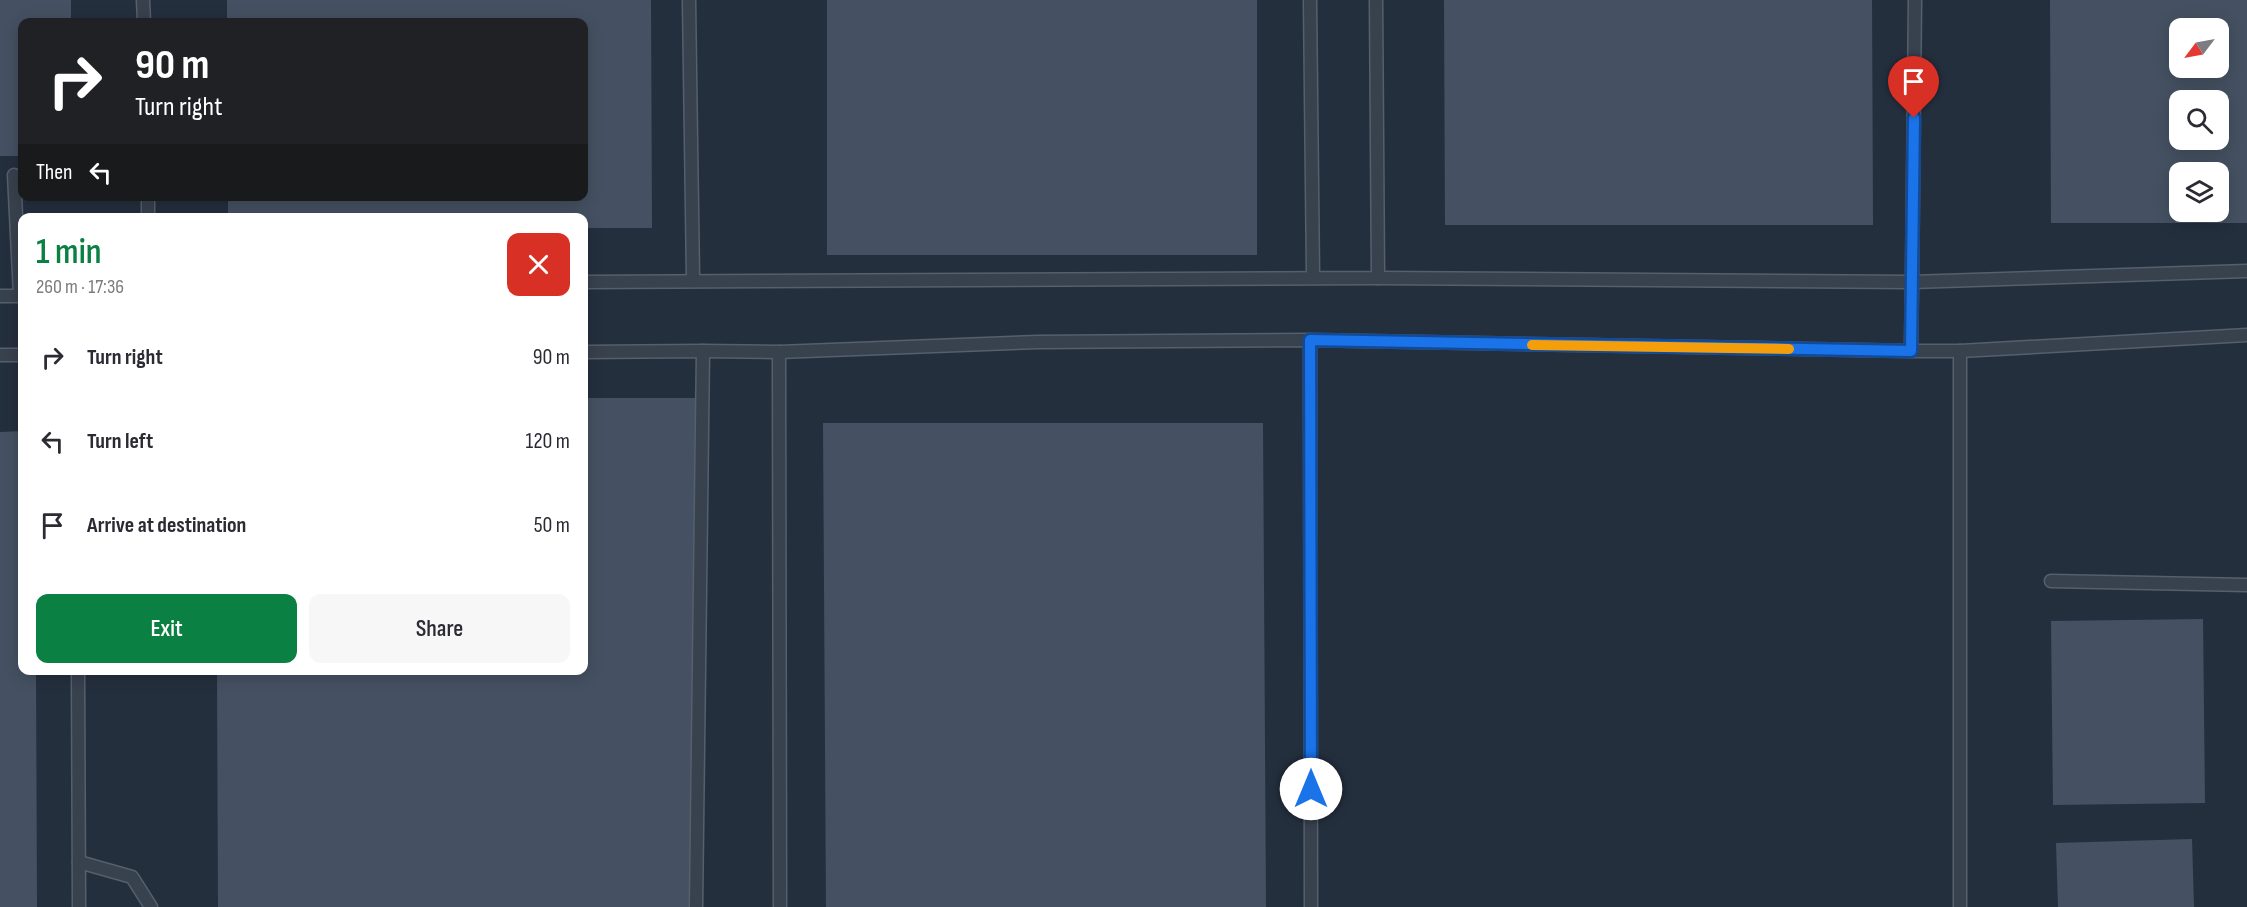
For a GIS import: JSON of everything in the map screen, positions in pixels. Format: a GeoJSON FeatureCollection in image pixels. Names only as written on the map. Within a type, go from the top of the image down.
{"type":"FeatureCollection","features":[{"type":"Feature","properties":{"kind":"lane"},"geometry":{"type":"LineString","coordinates":[[143,0],[144,18]]}},
{"type":"Feature","properties":{"kind":"lane"},"geometry":{"type":"LineString","coordinates":[[689,0],[693,280]]}},
{"type":"Feature","properties":{"kind":"lane"},"geometry":{"type":"LineString","coordinates":[[1310,0],[1313,277]]}},
{"type":"Feature","properties":{"kind":"lane"},"geometry":{"type":"LineString","coordinates":[[1376,0],[1378,278]]}},
{"type":"Feature","properties":{"kind":"lane"},"geometry":{"type":"LineString","coordinates":[[1911,351],[1915,0]]}},
{"type":"Feature","properties":{"kind":"lane"},"geometry":{"type":"LineString","coordinates":[[14,176],[18,245]]}},
{"type":"Feature","properties":{"kind":"lane"},"geometry":{"type":"LineString","coordinates":[[588,282],[1313,277],[1912,282],[2247,271]]}},
{"type":"Feature","properties":{"kind":"lane"},"geometry":{"type":"LineString","coordinates":[[0,296],[18,296]]}},
{"type":"Feature","properties":{"kind":"lane"},"geometry":{"type":"LineString","coordinates":[[588,352],[779,352],[1038,342],[1310,340],[1960,351],[2247,335]]}},
{"type":"Feature","properties":{"kind":"lane"},"geometry":{"type":"LineString","coordinates":[[1310,340],[1311,907]]}},
{"type":"Feature","properties":{"kind":"lane"},"geometry":{"type":"LineString","coordinates":[[696,907],[703,351]]}},
{"type":"Feature","properties":{"kind":"lane"},"geometry":{"type":"LineString","coordinates":[[1960,351],[1960,907]]}},
{"type":"Feature","properties":{"kind":"lane"},"geometry":{"type":"LineString","coordinates":[[779,352],[780,907]]}},
{"type":"Feature","properties":{"kind":"lane"},"geometry":{"type":"LineString","coordinates":[[0,355],[18,355]]}},
{"type":"Feature","properties":{"kind":"lane"},"geometry":{"type":"LineString","coordinates":[[2051,581],[2247,585]]}},
{"type":"Feature","properties":{"kind":"lane"},"geometry":{"type":"LineString","coordinates":[[78,675],[79,907]]}},
{"type":"Feature","properties":{"kind":"lane"},"geometry":{"type":"LineString","coordinates":[[79,862],[132,877],[151,907]]}},
{"type":"Feature","properties":{"kind":"building"},"geometry":{"type":"Polygon","coordinates":[[[0,0],[71,0],[71,18],[18,18],[18,156],[0,156],[0,0]]]}},
{"type":"Feature","properties":{"kind":"building"},"geometry":{"type":"Polygon","coordinates":[[[227,0],[651,0],[652,228],[588,228],[588,213],[228,213],[228,201],[588,201],[588,18],[227,18],[227,0]]]}},
{"type":"Feature","properties":{"kind":"building"},"geometry":{"type":"Polygon","coordinates":[[[827,0],[1257,0],[1257,255],[827,255],[827,0]]]}},
{"type":"Feature","properties":{"kind":"building"},"geometry":{"type":"Polygon","coordinates":[[[1444,0],[1872,0],[1873,225],[1445,225],[1444,0]]]}},
{"type":"Feature","properties":{"kind":"building"},"geometry":{"type":"Polygon","coordinates":[[[2050,0],[2247,0],[2247,223],[2051,223],[2050,0]]]}},
{"type":"Feature","properties":{"kind":"building"},"geometry":{"type":"Polygon","coordinates":[[[588,398],[699,398],[702,907],[218,907],[217,675],[588,675],[588,398]]]}},
{"type":"Feature","properties":{"kind":"building"},"geometry":{"type":"Polygon","coordinates":[[[823,423],[1263,423],[1266,907],[826,907],[823,423]]]}},
{"type":"Feature","properties":{"kind":"building"},"geometry":{"type":"Polygon","coordinates":[[[18,431],[18,675],[36,675],[37,907],[0,907],[0,432],[18,431]]]}},
{"type":"Feature","properties":{"kind":"building"},"geometry":{"type":"Polygon","coordinates":[[[2203,619],[2205,803],[2053,805],[2051,621],[2203,619]]]}},
{"type":"Feature","properties":{"kind":"building"},"geometry":{"type":"Polygon","coordinates":[[[2192,839],[2194,907],[2058,907],[2056,843],[2192,839]]]}},
{"type":"Feature","properties":{"kind":"slow traffic"},"geometry":{"type":"LineString","coordinates":[[1532,345],[1789,349]]}},
{"type":"Feature","properties":{"kind":"route"},"geometry":{"type":"LineString","coordinates":[[1311,789],[1310,340],[1911,351],[1914,118]]}}]}
